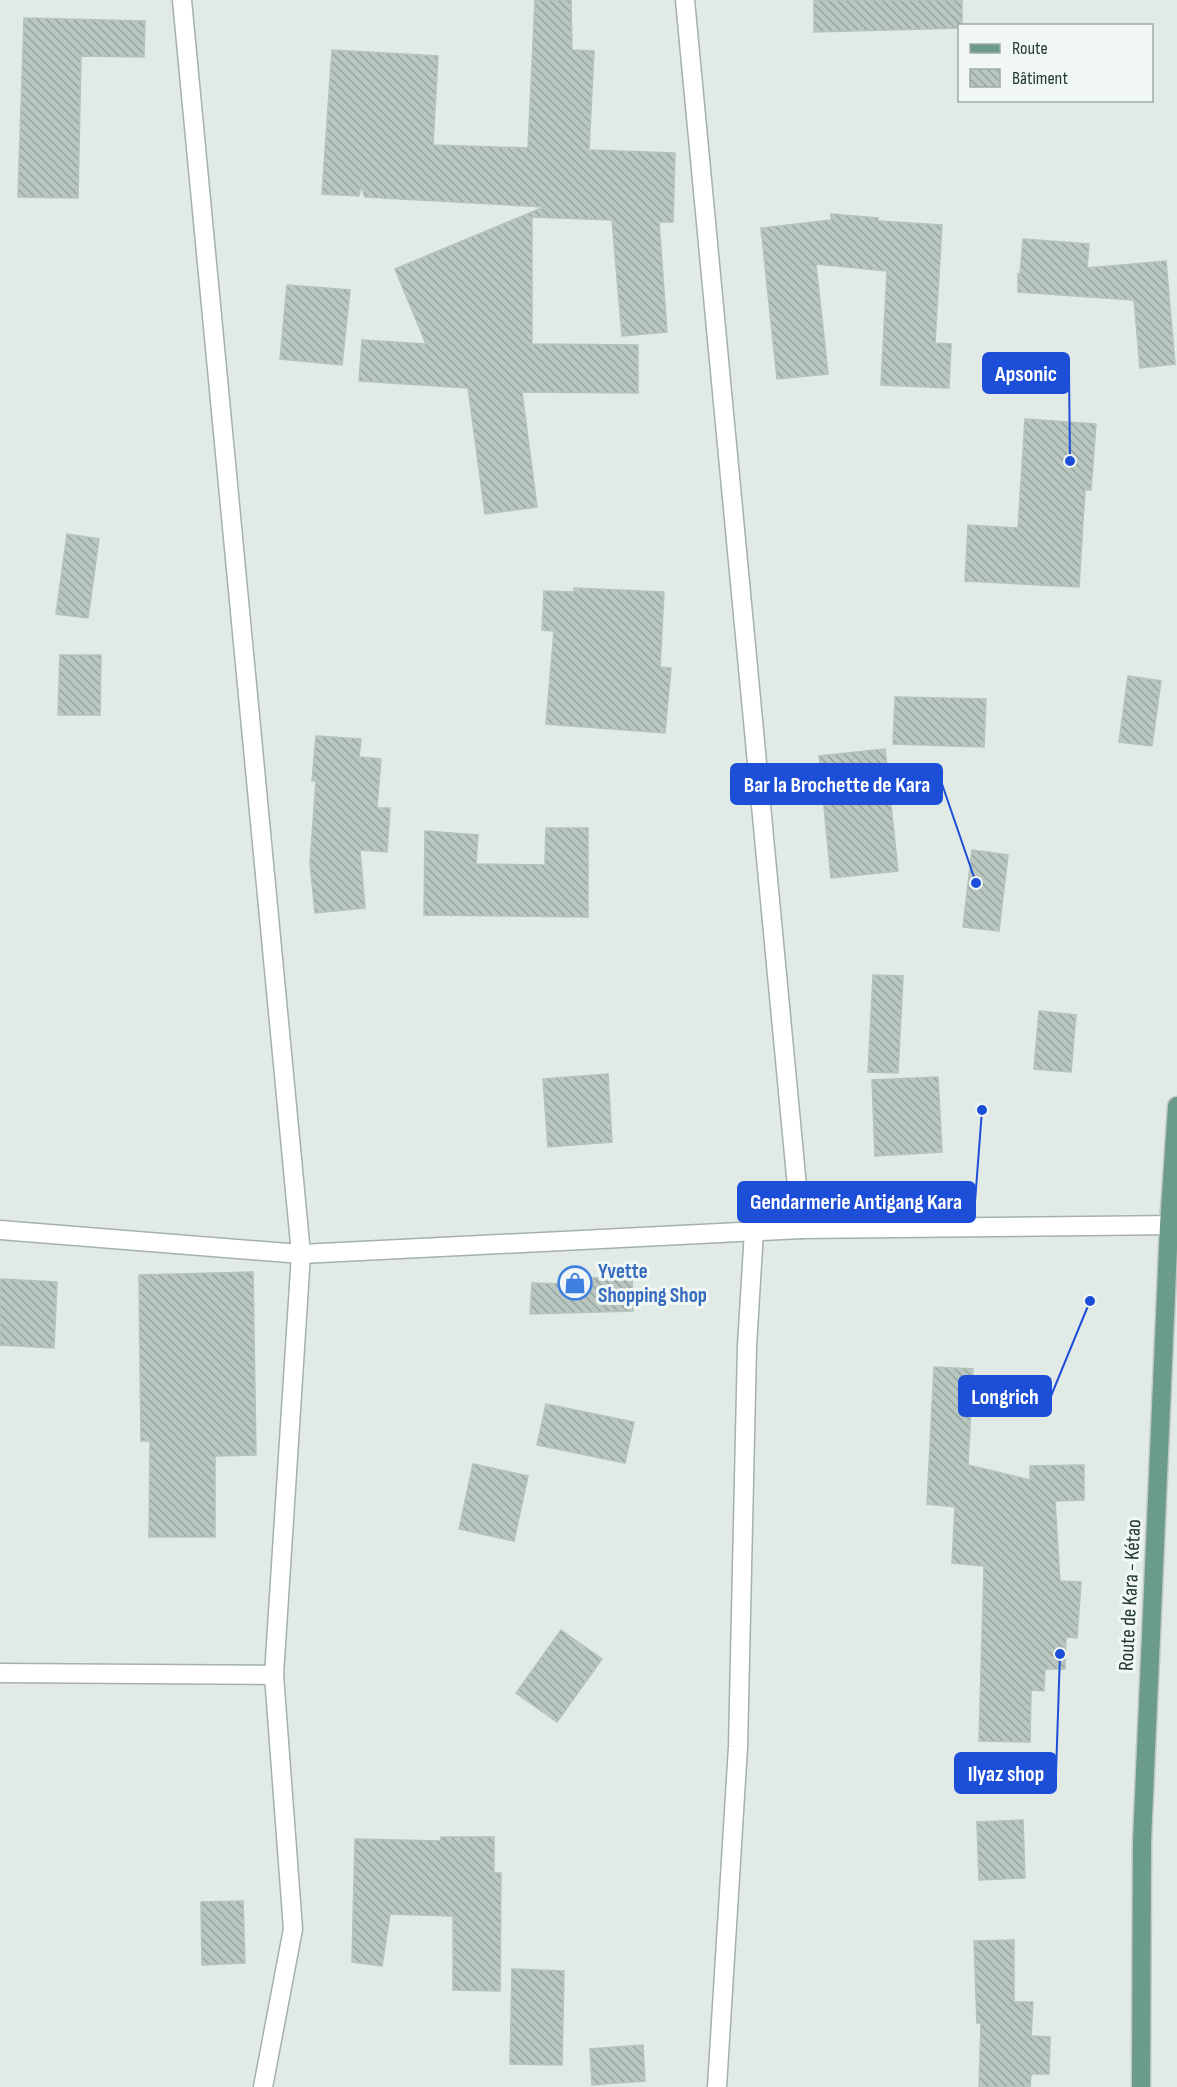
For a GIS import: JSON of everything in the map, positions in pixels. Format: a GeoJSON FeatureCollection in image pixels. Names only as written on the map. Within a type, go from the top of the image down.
{"type":"FeatureCollection","features":[{"type":"Feature","properties":{"kind":"main road","name":"Route de Kara - Kétao"},"geometry":{"type":"LineString","coordinates":[[1140,2087],[1142,1841],[1177,1106]]}},
{"type":"Feature","properties":{"kind":"street"},"geometry":{"type":"LineString","coordinates":[[182,0],[301,1254],[274,1675],[293,1929],[263,2087]]}},
{"type":"Feature","properties":{"kind":"street"},"geometry":{"type":"LineString","coordinates":[[685,0],[801,1229]]}},
{"type":"Feature","properties":{"kind":"street"},"geometry":{"type":"LineString","coordinates":[[0,1230],[301,1254],[801,1229],[1173,1225]]}},
{"type":"Feature","properties":{"kind":"street"},"geometry":{"type":"LineString","coordinates":[[717,2087],[738,1747],[747,1346],[754,1232]]}},
{"type":"Feature","properties":{"kind":"street"},"geometry":{"type":"LineString","coordinates":[[0,1673],[274,1675]]}},
{"type":"Feature","properties":{"kind":"building"},"geometry":{"type":"Polygon","coordinates":[[[535,0],[571,0],[572,50],[594,51],[589,150],[675,153],[673,222],[659,222],[667,332],[622,336],[612,220],[532,217],[532,344],[638,345],[638,393],[522,392],[537,507],[485,514],[468,388],[359,381],[362,340],[426,344],[395,269],[544,207],[365,197],[361,186],[359,196],[322,194],[332,50],[438,56],[433,145],[528,148],[535,0]]]}},
{"type":"Feature","properties":{"kind":"building"},"geometry":{"type":"Polygon","coordinates":[[[814,0],[962,0],[962,24],[958,24],[958,28],[814,32],[814,0]]]}},
{"type":"Feature","properties":{"kind":"building"},"geometry":{"type":"Polygon","coordinates":[[[24,18],[145,21],[144,57],[81,56],[78,198],[18,197],[24,18]]]}},
{"type":"Feature","properties":{"kind":"building"},"geometry":{"type":"Polygon","coordinates":[[[831,214],[878,218],[878,221],[942,225],[935,343],[951,344],[949,388],[881,385],[887,271],[816,264],[828,374],[777,379],[761,228],[831,220],[831,214]]]}},
{"type":"Feature","properties":{"kind":"building"},"geometry":{"type":"Polygon","coordinates":[[[1023,239],[1089,244],[1087,268],[1166,261],[1175,364],[1140,368],[1134,300],[1018,292],[1023,239]]]}},
{"type":"Feature","properties":{"kind":"building"},"geometry":{"type":"Polygon","coordinates":[[[287,285],[350,290],[342,365],[280,359],[287,285]]]}},
{"type":"Feature","properties":{"kind":"building"},"geometry":{"type":"Polygon","coordinates":[[[1025,419],[1096,424],[1091,490],[1085,490],[1079,587],[965,581],[968,525],[1018,528],[1025,419]]]}},
{"type":"Feature","properties":{"kind":"building"},"geometry":{"type":"Polygon","coordinates":[[[67,534],[99,539],[88,618],[56,614],[67,534]]]}},
{"type":"Feature","properties":{"kind":"building"},"geometry":{"type":"Polygon","coordinates":[[[574,588],[664,592],[660,667],[671,668],[665,733],[546,724],[554,631],[542,630],[544,591],[574,592],[574,588]]]}},
{"type":"Feature","properties":{"kind":"building"},"geometry":{"type":"Polygon","coordinates":[[[60,655],[101,655],[100,715],[58,715],[60,655]]]}},
{"type":"Feature","properties":{"kind":"building"},"geometry":{"type":"Polygon","coordinates":[[[1128,676],[1161,681],[1152,746],[1119,742],[1128,676]]]}},
{"type":"Feature","properties":{"kind":"building"},"geometry":{"type":"Polygon","coordinates":[[[895,697],[986,699],[984,747],[893,744],[895,697]]]}},
{"type":"Feature","properties":{"kind":"building"},"geometry":{"type":"Polygon","coordinates":[[[316,736],[361,739],[359,757],[381,759],[377,808],[390,808],[387,852],[360,850],[365,908],[315,913],[310,863],[316,781],[312,781],[316,736]]]}},
{"type":"Feature","properties":{"kind":"building"},"geometry":{"type":"Polygon","coordinates":[[[885,749],[898,871],[831,878],[819,756],[885,749]]]}},
{"type":"Feature","properties":{"kind":"building"},"geometry":{"type":"Polygon","coordinates":[[[546,828],[588,828],[588,917],[424,915],[425,831],[478,835],[476,864],[545,865],[546,828]]]}},
{"type":"Feature","properties":{"kind":"building"},"geometry":{"type":"Polygon","coordinates":[[[972,850],[1008,855],[999,931],[963,927],[972,850]]]}},
{"type":"Feature","properties":{"kind":"building"},"geometry":{"type":"Polygon","coordinates":[[[873,975],[903,976],[898,1073],[868,1072],[873,975]]]}},
{"type":"Feature","properties":{"kind":"building"},"geometry":{"type":"Polygon","coordinates":[[[1039,1011],[1076,1015],[1071,1072],[1034,1069],[1039,1011]]]}},
{"type":"Feature","properties":{"kind":"building"},"geometry":{"type":"Polygon","coordinates":[[[608,1074],[612,1142],[548,1147],[543,1079],[608,1074]]]}},
{"type":"Feature","properties":{"kind":"building"},"geometry":{"type":"Polygon","coordinates":[[[938,1077],[942,1152],[875,1156],[872,1080],[938,1077]]]}},
{"type":"Feature","properties":{"kind":"building"},"geometry":{"type":"Polygon","coordinates":[[[253,1272],[256,1455],[215,1456],[215,1537],[149,1537],[150,1441],[141,1441],[139,1275],[253,1272]]]}},
{"type":"Feature","properties":{"kind":"building"},"geometry":{"type":"Polygon","coordinates":[[[632,1277],[633,1311],[530,1314],[532,1283],[568,1284],[568,1279],[632,1277]]]}},
{"type":"Feature","properties":{"kind":"building"},"geometry":{"type":"Polygon","coordinates":[[[0,1279],[57,1282],[54,1348],[0,1345],[0,1279]]]}},
{"type":"Feature","properties":{"kind":"building"},"geometry":{"type":"Polygon","coordinates":[[[934,1367],[973,1369],[968,1465],[1030,1480],[1030,1466],[1084,1465],[1084,1500],[1055,1501],[1060,1581],[1081,1582],[1077,1638],[1066,1637],[1065,1669],[1045,1669],[1044,1691],[1031,1690],[1030,1742],[979,1741],[984,1566],[952,1563],[955,1507],[927,1504],[934,1367]]]}},
{"type":"Feature","properties":{"kind":"building"},"geometry":{"type":"Polygon","coordinates":[[[546,1404],[634,1422],[625,1463],[537,1445],[546,1404]]]}},
{"type":"Feature","properties":{"kind":"building"},"geometry":{"type":"Polygon","coordinates":[[[473,1464],[528,1476],[514,1541],[459,1529],[473,1464]]]}},
{"type":"Feature","properties":{"kind":"building"},"geometry":{"type":"Polygon","coordinates":[[[561,1630],[602,1659],[557,1722],[516,1693],[561,1630]]]}},
{"type":"Feature","properties":{"kind":"building"},"geometry":{"type":"Polygon","coordinates":[[[1023,1820],[1025,1878],[979,1880],[977,1822],[1023,1820]]]}},
{"type":"Feature","properties":{"kind":"building"},"geometry":{"type":"Polygon","coordinates":[[[441,1837],[494,1837],[494,1873],[501,1873],[500,1991],[453,1990],[453,1916],[390,1914],[382,1966],[352,1962],[355,1839],[440,1841],[441,1837]]]}},
{"type":"Feature","properties":{"kind":"building"},"geometry":{"type":"Polygon","coordinates":[[[243,1901],[245,1963],[202,1965],[201,1902],[243,1901]]]}},
{"type":"Feature","properties":{"kind":"building"},"geometry":{"type":"Polygon","coordinates":[[[1014,1940],[1014,2002],[1033,2002],[1031,2036],[1050,2037],[1049,2074],[1031,2074],[1030,2087],[979,2087],[981,2023],[977,2023],[974,1941],[1014,1940]]]}},
{"type":"Feature","properties":{"kind":"building"},"geometry":{"type":"Polygon","coordinates":[[[512,1969],[564,1971],[562,2065],[510,2064],[512,1969]]]}},
{"type":"Feature","properties":{"kind":"building"},"geometry":{"type":"Polygon","coordinates":[[[643,2045],[645,2081],[592,2085],[590,2049],[643,2045]]]}},
{"type":"Feature","properties":{"kind":"place","name":"Apsonic"},"geometry":{"type":"Point","coordinates":[1070,461]}},
{"type":"Feature","properties":{"kind":"place","name":"Bar la Brochette de Kara"},"geometry":{"type":"Point","coordinates":[976,883]}},
{"type":"Feature","properties":{"kind":"place","name":"Gendarmerie Antigang Kara"},"geometry":{"type":"Point","coordinates":[982,1110]}},
{"type":"Feature","properties":{"kind":"place","name":"Yvette Shopping Shop"},"geometry":{"type":"Point","coordinates":[575,1283]}},
{"type":"Feature","properties":{"kind":"place","name":"Longrich"},"geometry":{"type":"Point","coordinates":[1090,1301]}},
{"type":"Feature","properties":{"kind":"place","name":"Ilyaz shop"},"geometry":{"type":"Point","coordinates":[1060,1654]}}]}
